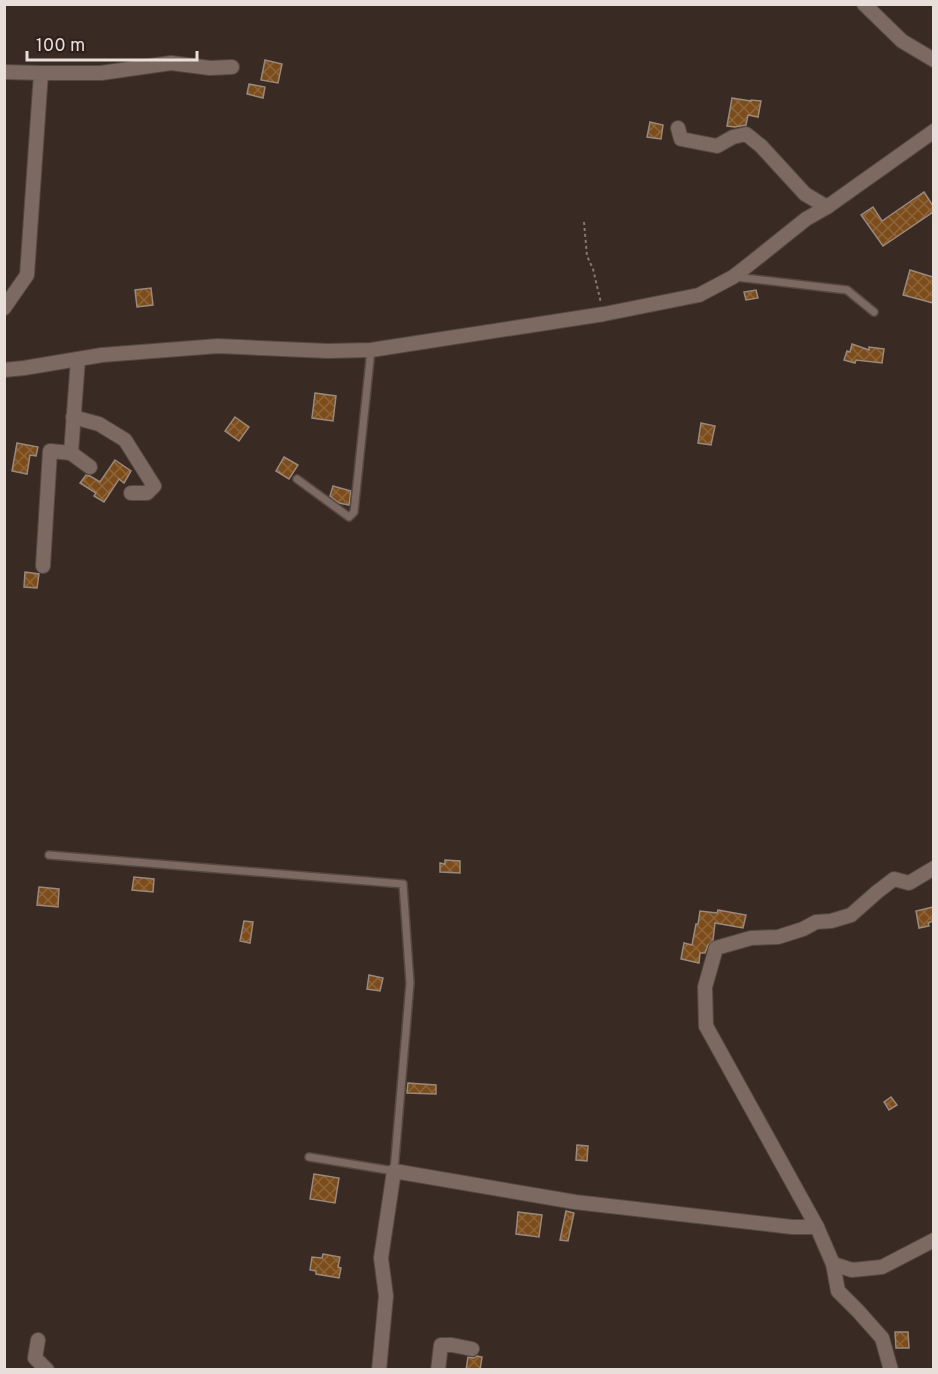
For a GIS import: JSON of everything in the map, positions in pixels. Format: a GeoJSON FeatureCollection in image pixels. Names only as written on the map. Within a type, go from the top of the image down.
{"type":"FeatureCollection","features":[{"type":"Feature","properties":{"kind":"street"},"geometry":{"type":"LineString","coordinates":[[864,4],[902,41],[933,60]]}},
{"type":"Feature","properties":{"kind":"street"},"geometry":{"type":"LineString","coordinates":[[4,72],[101,73],[171,63],[210,68],[232,67]]}},
{"type":"Feature","properties":{"kind":"street"},"geometry":{"type":"LineString","coordinates":[[4,308],[27,275],[41,73]]}},
{"type":"Feature","properties":{"kind":"street"},"geometry":{"type":"LineString","coordinates":[[678,128],[681,139],[717,146],[733,137],[746,134],[761,146],[805,194],[827,207]]}},
{"type":"Feature","properties":{"kind":"street"},"geometry":{"type":"LineString","coordinates":[[4,370],[102,355],[218,346],[328,351],[371,350],[604,314],[699,295],[733,277],[806,219],[827,207],[933,131]]}},
{"type":"Feature","properties":{"kind":"street"},"geometry":{"type":"LineString","coordinates":[[70,453],[78,359]]}},
{"type":"Feature","properties":{"kind":"street"},"geometry":{"type":"LineString","coordinates":[[74,417],[99,424],[124,440],[154,486],[147,493],[131,493]]}},
{"type":"Feature","properties":{"kind":"street"},"geometry":{"type":"LineString","coordinates":[[43,566],[50,451],[70,453],[90,467]]}},
{"type":"Feature","properties":{"kind":"street"},"geometry":{"type":"LineString","coordinates":[[891,1370],[882,1338],[838,1291],[833,1264],[817,1227],[706,1026],[705,987],[716,948],[751,938],[778,937],[816,922],[831,921],[852,915],[894,879],[909,883],[933,868]]}},
{"type":"Feature","properties":{"kind":"street"},"geometry":{"type":"LineString","coordinates":[[379,1370],[386,1296],[381,1258],[394,1171],[575,1202],[792,1227],[817,1227]]}},
{"type":"Feature","properties":{"kind":"street"},"geometry":{"type":"LineString","coordinates":[[833,1264],[852,1270],[882,1267],[933,1240]]}},
{"type":"Feature","properties":{"kind":"street"},"geometry":{"type":"LineString","coordinates":[[38,1340],[35,1358],[47,1370]]}},
{"type":"Feature","properties":{"kind":"street"},"geometry":{"type":"LineString","coordinates":[[438,1370],[441,1345],[472,1349]]}},
{"type":"Feature","properties":{"kind":"lane"},"geometry":{"type":"LineString","coordinates":[[733,277],[847,290],[874,312]]}},
{"type":"Feature","properties":{"kind":"lane"},"geometry":{"type":"LineString","coordinates":[[297,478],[349,517],[354,512],[371,350]]}},
{"type":"Feature","properties":{"kind":"lane"},"geometry":{"type":"LineString","coordinates":[[49,855],[403,884],[410,983],[394,1171],[309,1157]]}},
{"type":"Feature","properties":{"kind":"path"},"geometry":{"type":"LineString","coordinates":[[584,222],[587,256],[593,269],[604,314]]}},
{"type":"Feature","properties":{"kind":"building"},"geometry":{"type":"Polygon","coordinates":[[[265,60],[282,64],[278,83],[261,80],[265,60]]]}},
{"type":"Feature","properties":{"kind":"building"},"geometry":{"type":"Polygon","coordinates":[[[249,84],[265,87],[263,98],[247,94],[249,84]]]}},
{"type":"Feature","properties":{"kind":"building"},"geometry":{"type":"Polygon","coordinates":[[[732,98],[761,101],[758,117],[748,115],[746,125],[727,126],[732,98]]]}},
{"type":"Feature","properties":{"kind":"building"},"geometry":{"type":"Polygon","coordinates":[[[650,122],[663,125],[661,139],[647,137],[650,122]]]}},
{"type":"Feature","properties":{"kind":"building"},"geometry":{"type":"Polygon","coordinates":[[[924,192],[933,206],[933,212],[883,246],[861,215],[873,207],[882,221],[924,192]]]}},
{"type":"Feature","properties":{"kind":"building"},"geometry":{"type":"Polygon","coordinates":[[[910,270],[933,277],[933,303],[903,295],[910,270]]]}},
{"type":"Feature","properties":{"kind":"building"},"geometry":{"type":"Polygon","coordinates":[[[151,288],[153,305],[137,307],[135,290],[151,288]]]}},
{"type":"Feature","properties":{"kind":"building"},"geometry":{"type":"Polygon","coordinates":[[[756,290],[758,298],[746,300],[744,292],[756,290]]]}},
{"type":"Feature","properties":{"kind":"building"},"geometry":{"type":"Polygon","coordinates":[[[852,344],[869,350],[869,347],[884,349],[882,363],[856,360],[855,363],[844,360],[852,344]]]}},
{"type":"Feature","properties":{"kind":"building"},"geometry":{"type":"Polygon","coordinates":[[[315,393],[336,396],[333,421],[312,418],[315,393]]]}},
{"type":"Feature","properties":{"kind":"building"},"geometry":{"type":"Polygon","coordinates":[[[235,417],[249,427],[239,441],[225,431],[235,417]]]}},
{"type":"Feature","properties":{"kind":"building"},"geometry":{"type":"Polygon","coordinates":[[[701,423],[715,426],[711,445],[698,443],[701,423]]]}},
{"type":"Feature","properties":{"kind":"building"},"geometry":{"type":"Polygon","coordinates":[[[17,443],[38,447],[36,456],[30,455],[27,474],[12,471],[17,443]]]}},
{"type":"Feature","properties":{"kind":"building"},"geometry":{"type":"Polygon","coordinates":[[[284,457],[298,465],[289,479],[276,471],[284,457]]]}},
{"type":"Feature","properties":{"kind":"building"},"geometry":{"type":"Polygon","coordinates":[[[115,460],[131,471],[124,483],[119,479],[104,502],[94,496],[96,493],[80,483],[86,475],[100,482],[115,460]]]}},
{"type":"Feature","properties":{"kind":"building"},"geometry":{"type":"Polygon","coordinates":[[[333,486],[351,491],[349,505],[339,503],[330,496],[333,486]]]}},
{"type":"Feature","properties":{"kind":"building"},"geometry":{"type":"Polygon","coordinates":[[[25,572],[39,574],[37,588],[24,587],[25,572]]]}},
{"type":"Feature","properties":{"kind":"building"},"geometry":{"type":"Polygon","coordinates":[[[445,860],[460,861],[460,873],[440,872],[440,863],[445,864],[445,860]]]}},
{"type":"Feature","properties":{"kind":"building"},"geometry":{"type":"Polygon","coordinates":[[[134,877],[154,879],[153,892],[132,890],[134,877]]]}},
{"type":"Feature","properties":{"kind":"building"},"geometry":{"type":"Polygon","coordinates":[[[39,887],[59,889],[58,907],[37,905],[39,887]]]}},
{"type":"Feature","properties":{"kind":"building"},"geometry":{"type":"Polygon","coordinates":[[[933,907],[933,921],[928,923],[929,926],[919,928],[916,911],[933,907]]]}},
{"type":"Feature","properties":{"kind":"building"},"geometry":{"type":"Polygon","coordinates":[[[718,910],[746,915],[743,928],[715,923],[713,940],[705,953],[700,953],[699,963],[681,959],[684,943],[692,945],[700,911],[717,913],[718,910]]]}},
{"type":"Feature","properties":{"kind":"building"},"geometry":{"type":"Polygon","coordinates":[[[244,921],[253,922],[250,943],[240,941],[244,921]]]}},
{"type":"Feature","properties":{"kind":"building"},"geometry":{"type":"Polygon","coordinates":[[[369,975],[383,978],[380,991],[367,989],[369,975]]]}},
{"type":"Feature","properties":{"kind":"building"},"geometry":{"type":"Polygon","coordinates":[[[408,1083],[436,1085],[436,1094],[407,1093],[408,1083]]]}},
{"type":"Feature","properties":{"kind":"building"},"geometry":{"type":"Polygon","coordinates":[[[891,1097],[897,1105],[889,1110],[884,1102],[891,1097]]]}},
{"type":"Feature","properties":{"kind":"building"},"geometry":{"type":"Polygon","coordinates":[[[577,1145],[588,1146],[587,1161],[576,1160],[577,1145]]]}},
{"type":"Feature","properties":{"kind":"building"},"geometry":{"type":"Polygon","coordinates":[[[314,1174],[339,1178],[335,1203],[310,1199],[314,1174]]]}},
{"type":"Feature","properties":{"kind":"building"},"geometry":{"type":"Polygon","coordinates":[[[566,1211],[574,1213],[568,1241],[560,1240],[566,1211]]]}},
{"type":"Feature","properties":{"kind":"building"},"geometry":{"type":"Polygon","coordinates":[[[518,1212],[542,1215],[539,1237],[516,1234],[518,1212]]]}},
{"type":"Feature","properties":{"kind":"building"},"geometry":{"type":"Polygon","coordinates":[[[323,1254],[340,1257],[339,1278],[316,1274],[316,1271],[310,1270],[312,1257],[322,1258],[323,1254]]]}},
{"type":"Feature","properties":{"kind":"building"},"geometry":{"type":"Polygon","coordinates":[[[895,1332],[908,1332],[909,1348],[896,1348],[895,1332]]]}},
{"type":"Feature","properties":{"kind":"building"},"geometry":{"type":"Polygon","coordinates":[[[468,1357],[482,1357],[480,1370],[466,1370],[468,1357]]]}}]}
